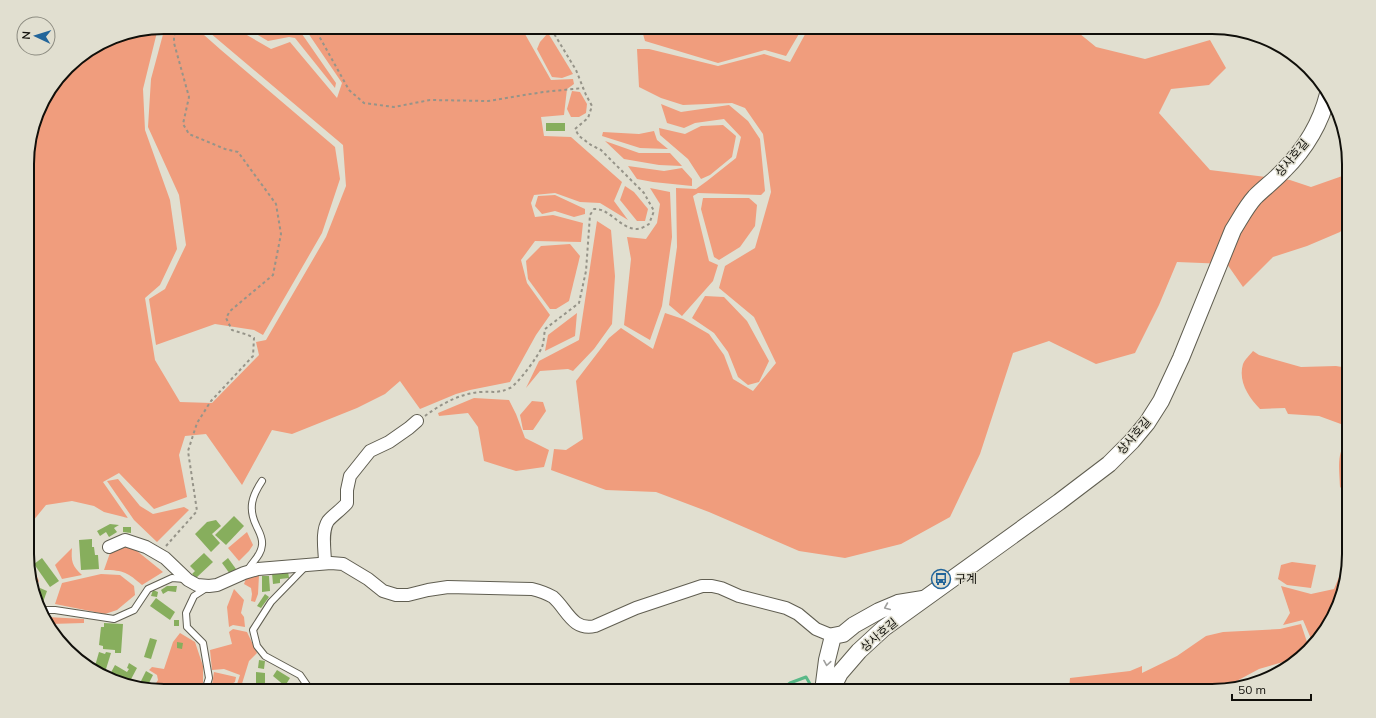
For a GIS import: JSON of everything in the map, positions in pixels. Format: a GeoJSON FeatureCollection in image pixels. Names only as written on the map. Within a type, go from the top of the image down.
{"type":"FeatureCollection","features":[{"type":"Feature","properties":{"kind":"street","name":"상사호길"},"geometry":{"type":"LineString","coordinates":[[834,684],[840,673],[859,651],[884,628],[1110,464],[1132,441],[1161,402],[1181,358],[1233,230],[1244,211],[1255,198],[1285,169],[1306,143],[1318,124],[1326,101]]}},
{"type":"Feature","properties":{"kind":"street"},"geometry":{"type":"LineString","coordinates":[[325,563],[324,535],[326,527],[328,521],[347,503],[346,490],[350,476],[370,451],[389,442],[417,421]]}},
{"type":"Feature","properties":{"kind":"street"},"geometry":{"type":"LineString","coordinates":[[109,547],[117,542],[125,540],[146,547],[182,572],[188,580],[197,585],[218,585],[247,572],[258,569],[325,563],[343,564],[368,579],[384,591],[396,594],[408,595],[448,587],[532,589],[545,592],[554,598],[575,622],[589,628],[636,608],[702,586],[721,588],[739,596],[786,608],[798,614],[816,629],[833,636],[842,634],[872,614],[898,603],[925,599]]}},
{"type":"Feature","properties":{"kind":"street"},"geometry":{"type":"LineString","coordinates":[[824,684],[827,660],[833,636]]}},
{"type":"Feature","properties":{"kind":"lane"},"geometry":{"type":"LineString","coordinates":[[247,572],[262,548],[262,540],[251,510],[256,491],[262,481]]}},
{"type":"Feature","properties":{"kind":"lane"},"geometry":{"type":"LineString","coordinates":[[306,684],[300,675],[265,656],[257,646],[253,630],[271,602],[307,564]]}},
{"type":"Feature","properties":{"kind":"lane"},"geometry":{"type":"LineString","coordinates":[[47,610],[114,619],[134,610],[148,589],[172,578],[188,580]]}},
{"type":"Feature","properties":{"kind":"lane"},"geometry":{"type":"LineString","coordinates":[[207,684],[209,678],[203,643],[187,627],[186,613],[194,596],[209,586]]}},
{"type":"Feature","properties":{"kind":"path"},"geometry":{"type":"LineString","coordinates":[[159,555],[197,511],[188,451],[197,423],[211,401],[252,356],[254,338],[232,330],[226,318],[230,311],[273,275],[281,234],[276,204],[238,152],[225,149],[189,134],[184,124],[189,97],[174,43],[175,34]]}},
{"type":"Feature","properties":{"kind":"path"},"geometry":{"type":"LineString","coordinates":[[318,34],[349,90],[364,103],[394,107],[430,100],[488,101],[544,92],[583,88]]}},
{"type":"Feature","properties":{"kind":"path"},"geometry":{"type":"LineString","coordinates":[[417,421],[435,409],[462,395],[481,392],[496,393],[512,387],[532,364],[542,347],[545,329],[578,304],[586,270],[590,215],[594,209],[600,209],[626,227],[639,229],[649,224],[654,211],[644,193],[601,150],[591,145],[580,136],[575,129],[588,118],[592,106],[576,70],[554,34]]}},
{"type":"Feature","properties":{"kind":"shaded area"},"geometry":{"type":"Polygon","coordinates":[[[156,34],[143,89],[145,130],[170,200],[177,249],[160,285],[145,298],[155,360],[180,402],[212,403],[259,355],[256,342],[266,340],[326,237],[346,186],[343,145],[211,34],[245,34],[271,49],[290,42],[337,98],[342,83],[309,34],[525,34],[551,80],[573,79],[574,84],[567,89],[564,115],[541,117],[544,136],[571,137],[622,182],[614,201],[628,220],[600,203],[580,202],[555,193],[534,195],[531,203],[535,217],[553,215],[583,223],[581,242],[535,241],[521,260],[527,283],[550,315],[536,335],[510,382],[456,394],[420,409],[400,381],[385,394],[357,408],[292,434],[272,430],[242,485],[206,434],[185,436],[179,455],[187,497],[154,509],[119,473],[103,482],[128,518],[104,512],[94,506],[72,501],[46,505],[34,520],[34,155],[38,130],[44,114],[56,92],[66,78],[78,66],[99,51],[122,41],[139,36],[156,34]]]}},
{"type":"Feature","properties":{"kind":"shaded area"},"geometry":{"type":"Polygon","coordinates":[[[163,34],[203,34],[335,147],[340,179],[322,233],[263,335],[254,330],[215,324],[156,345],[149,299],[165,289],[186,245],[179,195],[148,127],[151,79],[163,34]]]}},
{"type":"Feature","properties":{"kind":"shaded area"},"geometry":{"type":"Polygon","coordinates":[[[256,34],[302,34],[336,83],[335,88],[295,38],[289,37],[268,41],[256,34]]]}},
{"type":"Feature","properties":{"kind":"shaded area"},"geometry":{"type":"Polygon","coordinates":[[[549,34],[573,74],[562,78],[552,77],[537,49],[540,42],[549,34]]]}},
{"type":"Feature","properties":{"kind":"shaded area"},"geometry":{"type":"Polygon","coordinates":[[[643,34],[799,34],[786,56],[765,50],[718,63],[645,41],[643,34]]]}},
{"type":"Feature","properties":{"kind":"shaded area"},"geometry":{"type":"Polygon","coordinates":[[[805,34],[1080,34],[1096,47],[1145,59],[1210,40],[1226,68],[1209,85],[1171,89],[1159,113],[1210,170],[1290,180],[1311,187],[1342,176],[1342,230],[1307,246],[1273,257],[1243,287],[1227,264],[1177,262],[1159,305],[1135,353],[1096,364],[1049,341],[1013,353],[980,454],[950,517],[901,544],[845,558],[799,551],[709,512],[656,492],[606,490],[551,470],[554,449],[566,450],[583,439],[576,381],[609,338],[621,328],[653,349],[665,313],[683,319],[709,334],[724,355],[733,379],[753,391],[776,363],[754,317],[719,288],[725,266],[755,248],[771,192],[763,134],[745,108],[732,103],[683,105],[661,98],[639,87],[637,49],[649,49],[718,66],[764,54],[790,62],[805,34]]]}},
{"type":"Feature","properties":{"kind":"shaded area"},"geometry":{"type":"Polygon","coordinates":[[[572,91],[580,92],[587,104],[586,113],[579,117],[571,117],[567,109],[572,91]]]}},
{"type":"Feature","properties":{"kind":"shaded area"},"geometry":{"type":"Polygon","coordinates":[[[661,104],[681,112],[729,105],[748,121],[760,139],[765,191],[761,195],[698,193],[693,196],[709,261],[718,265],[713,281],[682,316],[669,305],[677,247],[676,188],[696,189],[707,181],[736,158],[741,137],[724,119],[695,123],[684,128],[667,123],[661,104]]]}},
{"type":"Feature","properties":{"kind":"shaded area"},"geometry":{"type":"Polygon","coordinates":[[[723,125],[736,136],[732,157],[710,175],[701,179],[688,159],[660,135],[659,128],[685,134],[701,126],[723,125]]]}},
{"type":"Feature","properties":{"kind":"shaded area"},"geometry":{"type":"Polygon","coordinates":[[[654,131],[657,140],[668,149],[640,148],[602,136],[603,132],[639,134],[654,131]]]}},
{"type":"Feature","properties":{"kind":"shaded area"},"geometry":{"type":"Polygon","coordinates":[[[605,141],[639,153],[670,153],[682,166],[659,165],[624,159],[605,141]]]}},
{"type":"Feature","properties":{"kind":"shaded area"},"geometry":{"type":"Polygon","coordinates":[[[628,166],[664,171],[682,168],[692,179],[692,186],[637,179],[628,166]]]}},
{"type":"Feature","properties":{"kind":"shaded area"},"geometry":{"type":"Polygon","coordinates":[[[625,186],[634,192],[648,209],[645,221],[637,221],[620,200],[625,186]]]}},
{"type":"Feature","properties":{"kind":"shaded area"},"geometry":{"type":"Polygon","coordinates":[[[650,188],[670,192],[672,237],[662,306],[650,340],[624,325],[631,259],[627,237],[646,239],[657,223],[660,204],[650,188]]]}},
{"type":"Feature","properties":{"kind":"shaded area"},"geometry":{"type":"Polygon","coordinates":[[[555,195],[585,209],[585,214],[574,217],[555,211],[542,214],[535,206],[538,196],[555,195]]]}},
{"type":"Feature","properties":{"kind":"shaded area"},"geometry":{"type":"Polygon","coordinates":[[[703,198],[749,198],[757,205],[755,226],[740,247],[719,260],[714,257],[701,209],[703,198]]]}},
{"type":"Feature","properties":{"kind":"shaded area"},"geometry":{"type":"Polygon","coordinates":[[[597,221],[611,230],[615,276],[612,324],[594,349],[573,371],[568,369],[540,371],[526,388],[539,361],[579,340],[597,221]]]}},
{"type":"Feature","properties":{"kind":"shaded area"},"geometry":{"type":"Polygon","coordinates":[[[570,244],[580,256],[569,301],[556,309],[550,309],[528,279],[526,261],[541,246],[570,244]]]}},
{"type":"Feature","properties":{"kind":"shaded area"},"geometry":{"type":"Polygon","coordinates":[[[705,296],[724,297],[747,321],[769,361],[759,382],[748,385],[738,377],[728,352],[714,333],[692,318],[705,296]]]}},
{"type":"Feature","properties":{"kind":"shaded area"},"geometry":{"type":"Polygon","coordinates":[[[577,313],[575,336],[545,351],[548,335],[577,313]]]}},
{"type":"Feature","properties":{"kind":"shaded area"},"geometry":{"type":"Polygon","coordinates":[[[1253,351],[1259,355],[1301,367],[1342,367],[1342,424],[1319,416],[1288,414],[1285,408],[1260,409],[1248,394],[1243,383],[1242,370],[1246,359],[1253,351]]]}},
{"type":"Feature","properties":{"kind":"shaded area"},"geometry":{"type":"Polygon","coordinates":[[[474,398],[509,400],[525,438],[549,450],[544,467],[516,471],[484,461],[478,427],[468,413],[439,416],[438,413],[474,398]]]}},
{"type":"Feature","properties":{"kind":"shaded area"},"geometry":{"type":"Polygon","coordinates":[[[532,401],[543,402],[546,411],[533,430],[523,430],[520,415],[532,401]]]}},
{"type":"Feature","properties":{"kind":"shaded area"},"geometry":{"type":"Polygon","coordinates":[[[1342,450],[1342,489],[1340,487],[1340,455],[1342,450]]]}},
{"type":"Feature","properties":{"kind":"shaded area"},"geometry":{"type":"Polygon","coordinates":[[[118,479],[140,506],[153,514],[184,507],[189,510],[157,542],[134,520],[107,481],[118,479]]]}},
{"type":"Feature","properties":{"kind":"shaded area"},"geometry":{"type":"Polygon","coordinates":[[[247,532],[253,545],[239,561],[228,548],[247,532]]]}},
{"type":"Feature","properties":{"kind":"shaded area"},"geometry":{"type":"Polygon","coordinates":[[[126,547],[137,551],[163,572],[142,585],[125,573],[104,570],[110,553],[126,547]]]}},
{"type":"Feature","properties":{"kind":"shaded area"},"geometry":{"type":"Polygon","coordinates":[[[72,548],[73,563],[82,575],[62,579],[55,565],[72,548]]]}},
{"type":"Feature","properties":{"kind":"shaded area"},"geometry":{"type":"Polygon","coordinates":[[[1292,562],[1316,565],[1311,588],[1287,585],[1278,579],[1281,565],[1292,562]]]}},
{"type":"Feature","properties":{"kind":"shaded area"},"geometry":{"type":"Polygon","coordinates":[[[35,573],[39,581],[37,584],[35,573]]]}},
{"type":"Feature","properties":{"kind":"shaded area"},"geometry":{"type":"Polygon","coordinates":[[[101,574],[120,575],[134,586],[135,595],[117,610],[105,614],[55,604],[62,583],[101,574]]]}},
{"type":"Feature","properties":{"kind":"shaded area"},"geometry":{"type":"Polygon","coordinates":[[[259,575],[258,594],[255,602],[251,601],[251,588],[244,584],[247,576],[259,575]]]}},
{"type":"Feature","properties":{"kind":"shaded area"},"geometry":{"type":"Polygon","coordinates":[[[1339,577],[1338,588],[1329,611],[1311,639],[1303,620],[1283,625],[1290,613],[1281,586],[1311,594],[1334,589],[1339,577]]]}},
{"type":"Feature","properties":{"kind":"shaded area"},"geometry":{"type":"Polygon","coordinates":[[[234,589],[244,600],[241,613],[244,617],[245,627],[233,625],[229,627],[227,607],[234,589]]]}},
{"type":"Feature","properties":{"kind":"shaded area"},"geometry":{"type":"Polygon","coordinates":[[[50,617],[84,619],[84,623],[54,624],[50,617]]]}},
{"type":"Feature","properties":{"kind":"shaded area"},"geometry":{"type":"Polygon","coordinates":[[[1301,624],[1307,643],[1298,652],[1285,662],[1259,669],[1234,682],[1221,684],[1070,684],[1070,678],[1130,671],[1142,666],[1142,673],[1177,656],[1206,636],[1223,632],[1280,629],[1301,624]]]}},
{"type":"Feature","properties":{"kind":"shaded area"},"geometry":{"type":"Polygon","coordinates":[[[233,629],[247,632],[257,653],[249,661],[242,684],[237,684],[240,675],[224,669],[212,670],[210,650],[232,644],[229,632],[233,629]]]}},
{"type":"Feature","properties":{"kind":"shaded area"},"geometry":{"type":"Polygon","coordinates":[[[180,633],[195,642],[203,666],[203,684],[156,684],[158,680],[157,675],[149,670],[152,667],[164,669],[173,642],[180,633]]]}},
{"type":"Feature","properties":{"kind":"shaded area"},"geometry":{"type":"Polygon","coordinates":[[[214,672],[236,677],[235,682],[231,684],[212,684],[214,672]]]}},
{"type":"Feature","properties":{"kind":"building"},"geometry":{"type":"Polygon","coordinates":[[[546,123],[565,123],[565,131],[546,131],[546,123]]]}},
{"type":"Feature","properties":{"kind":"building"},"geometry":{"type":"Polygon","coordinates":[[[234,516],[244,526],[226,545],[215,535],[234,516]]]}},
{"type":"Feature","properties":{"kind":"building"},"geometry":{"type":"Polygon","coordinates":[[[216,520],[221,526],[212,534],[220,543],[211,552],[195,534],[207,522],[216,520]]]}},
{"type":"Feature","properties":{"kind":"building"},"geometry":{"type":"Polygon","coordinates":[[[110,524],[119,525],[114,528],[117,532],[109,537],[106,532],[100,536],[97,531],[110,524]]]}},
{"type":"Feature","properties":{"kind":"building"},"geometry":{"type":"Polygon","coordinates":[[[123,527],[131,527],[131,533],[123,532],[123,527]]]}},
{"type":"Feature","properties":{"kind":"building"},"geometry":{"type":"Polygon","coordinates":[[[92,539],[92,547],[94,547],[95,555],[98,555],[99,569],[81,570],[79,540],[92,539]]]}},
{"type":"Feature","properties":{"kind":"building"},"geometry":{"type":"Polygon","coordinates":[[[204,553],[213,562],[196,578],[192,574],[195,571],[190,566],[204,553]]]}},
{"type":"Feature","properties":{"kind":"building"},"geometry":{"type":"Polygon","coordinates":[[[42,558],[59,581],[50,587],[35,564],[42,558]]]}},
{"type":"Feature","properties":{"kind":"building"},"geometry":{"type":"Polygon","coordinates":[[[228,558],[236,569],[230,574],[222,563],[228,558]]]}},
{"type":"Feature","properties":{"kind":"building"},"geometry":{"type":"Polygon","coordinates":[[[288,571],[289,578],[280,579],[280,583],[273,584],[272,573],[288,571]]]}},
{"type":"Feature","properties":{"kind":"building"},"geometry":{"type":"Polygon","coordinates":[[[262,576],[269,576],[270,591],[262,592],[262,576]]]}},
{"type":"Feature","properties":{"kind":"building"},"geometry":{"type":"Polygon","coordinates":[[[167,586],[177,586],[176,592],[168,591],[163,594],[161,590],[167,586]]]}},
{"type":"Feature","properties":{"kind":"building"},"geometry":{"type":"Polygon","coordinates":[[[40,588],[47,591],[43,602],[39,591],[40,588]]]}},
{"type":"Feature","properties":{"kind":"building"},"geometry":{"type":"Polygon","coordinates":[[[153,590],[158,592],[157,597],[151,596],[153,590]]]}},
{"type":"Feature","properties":{"kind":"building"},"geometry":{"type":"Polygon","coordinates":[[[265,594],[269,597],[261,608],[257,606],[265,594]]]}},
{"type":"Feature","properties":{"kind":"building"},"geometry":{"type":"Polygon","coordinates":[[[156,598],[175,612],[170,620],[150,606],[156,598]]]}},
{"type":"Feature","properties":{"kind":"building"},"geometry":{"type":"Polygon","coordinates":[[[174,620],[179,620],[179,626],[174,626],[174,620]]]}},
{"type":"Feature","properties":{"kind":"building"},"geometry":{"type":"Polygon","coordinates":[[[104,623],[123,624],[121,653],[115,653],[115,650],[103,649],[103,646],[99,645],[101,627],[104,627],[104,623]]]}},
{"type":"Feature","properties":{"kind":"building"},"geometry":{"type":"Polygon","coordinates":[[[150,638],[157,640],[151,659],[144,657],[150,638]]]}},
{"type":"Feature","properties":{"kind":"building"},"geometry":{"type":"Polygon","coordinates":[[[177,642],[183,643],[182,649],[177,648],[177,642]]]}},
{"type":"Feature","properties":{"kind":"building"},"geometry":{"type":"Polygon","coordinates":[[[99,652],[105,654],[106,652],[111,653],[106,669],[96,664],[99,652]]]}},
{"type":"Feature","properties":{"kind":"building"},"geometry":{"type":"Polygon","coordinates":[[[259,660],[265,661],[264,669],[258,668],[259,660]]]}},
{"type":"Feature","properties":{"kind":"building"},"geometry":{"type":"Polygon","coordinates":[[[129,663],[137,668],[131,680],[111,673],[115,665],[127,672],[129,669],[127,668],[129,663]]]}},
{"type":"Feature","properties":{"kind":"building"},"geometry":{"type":"Polygon","coordinates":[[[277,670],[290,678],[286,684],[283,684],[273,676],[277,670]]]}},
{"type":"Feature","properties":{"kind":"building"},"geometry":{"type":"Polygon","coordinates":[[[146,671],[153,675],[149,683],[141,682],[146,671]]]}},
{"type":"Feature","properties":{"kind":"building"},"geometry":{"type":"Polygon","coordinates":[[[256,672],[265,673],[265,684],[256,684],[256,672]]]}},
{"type":"Feature","properties":{"kind":"waterway"},"geometry":{"type":"LineString","coordinates":[[789,684],[806,677],[810,684]]}},
{"type":"Feature","properties":{"kind":"place","name":"구계"},"geometry":{"type":"Point","coordinates":[941,579]}}]}
